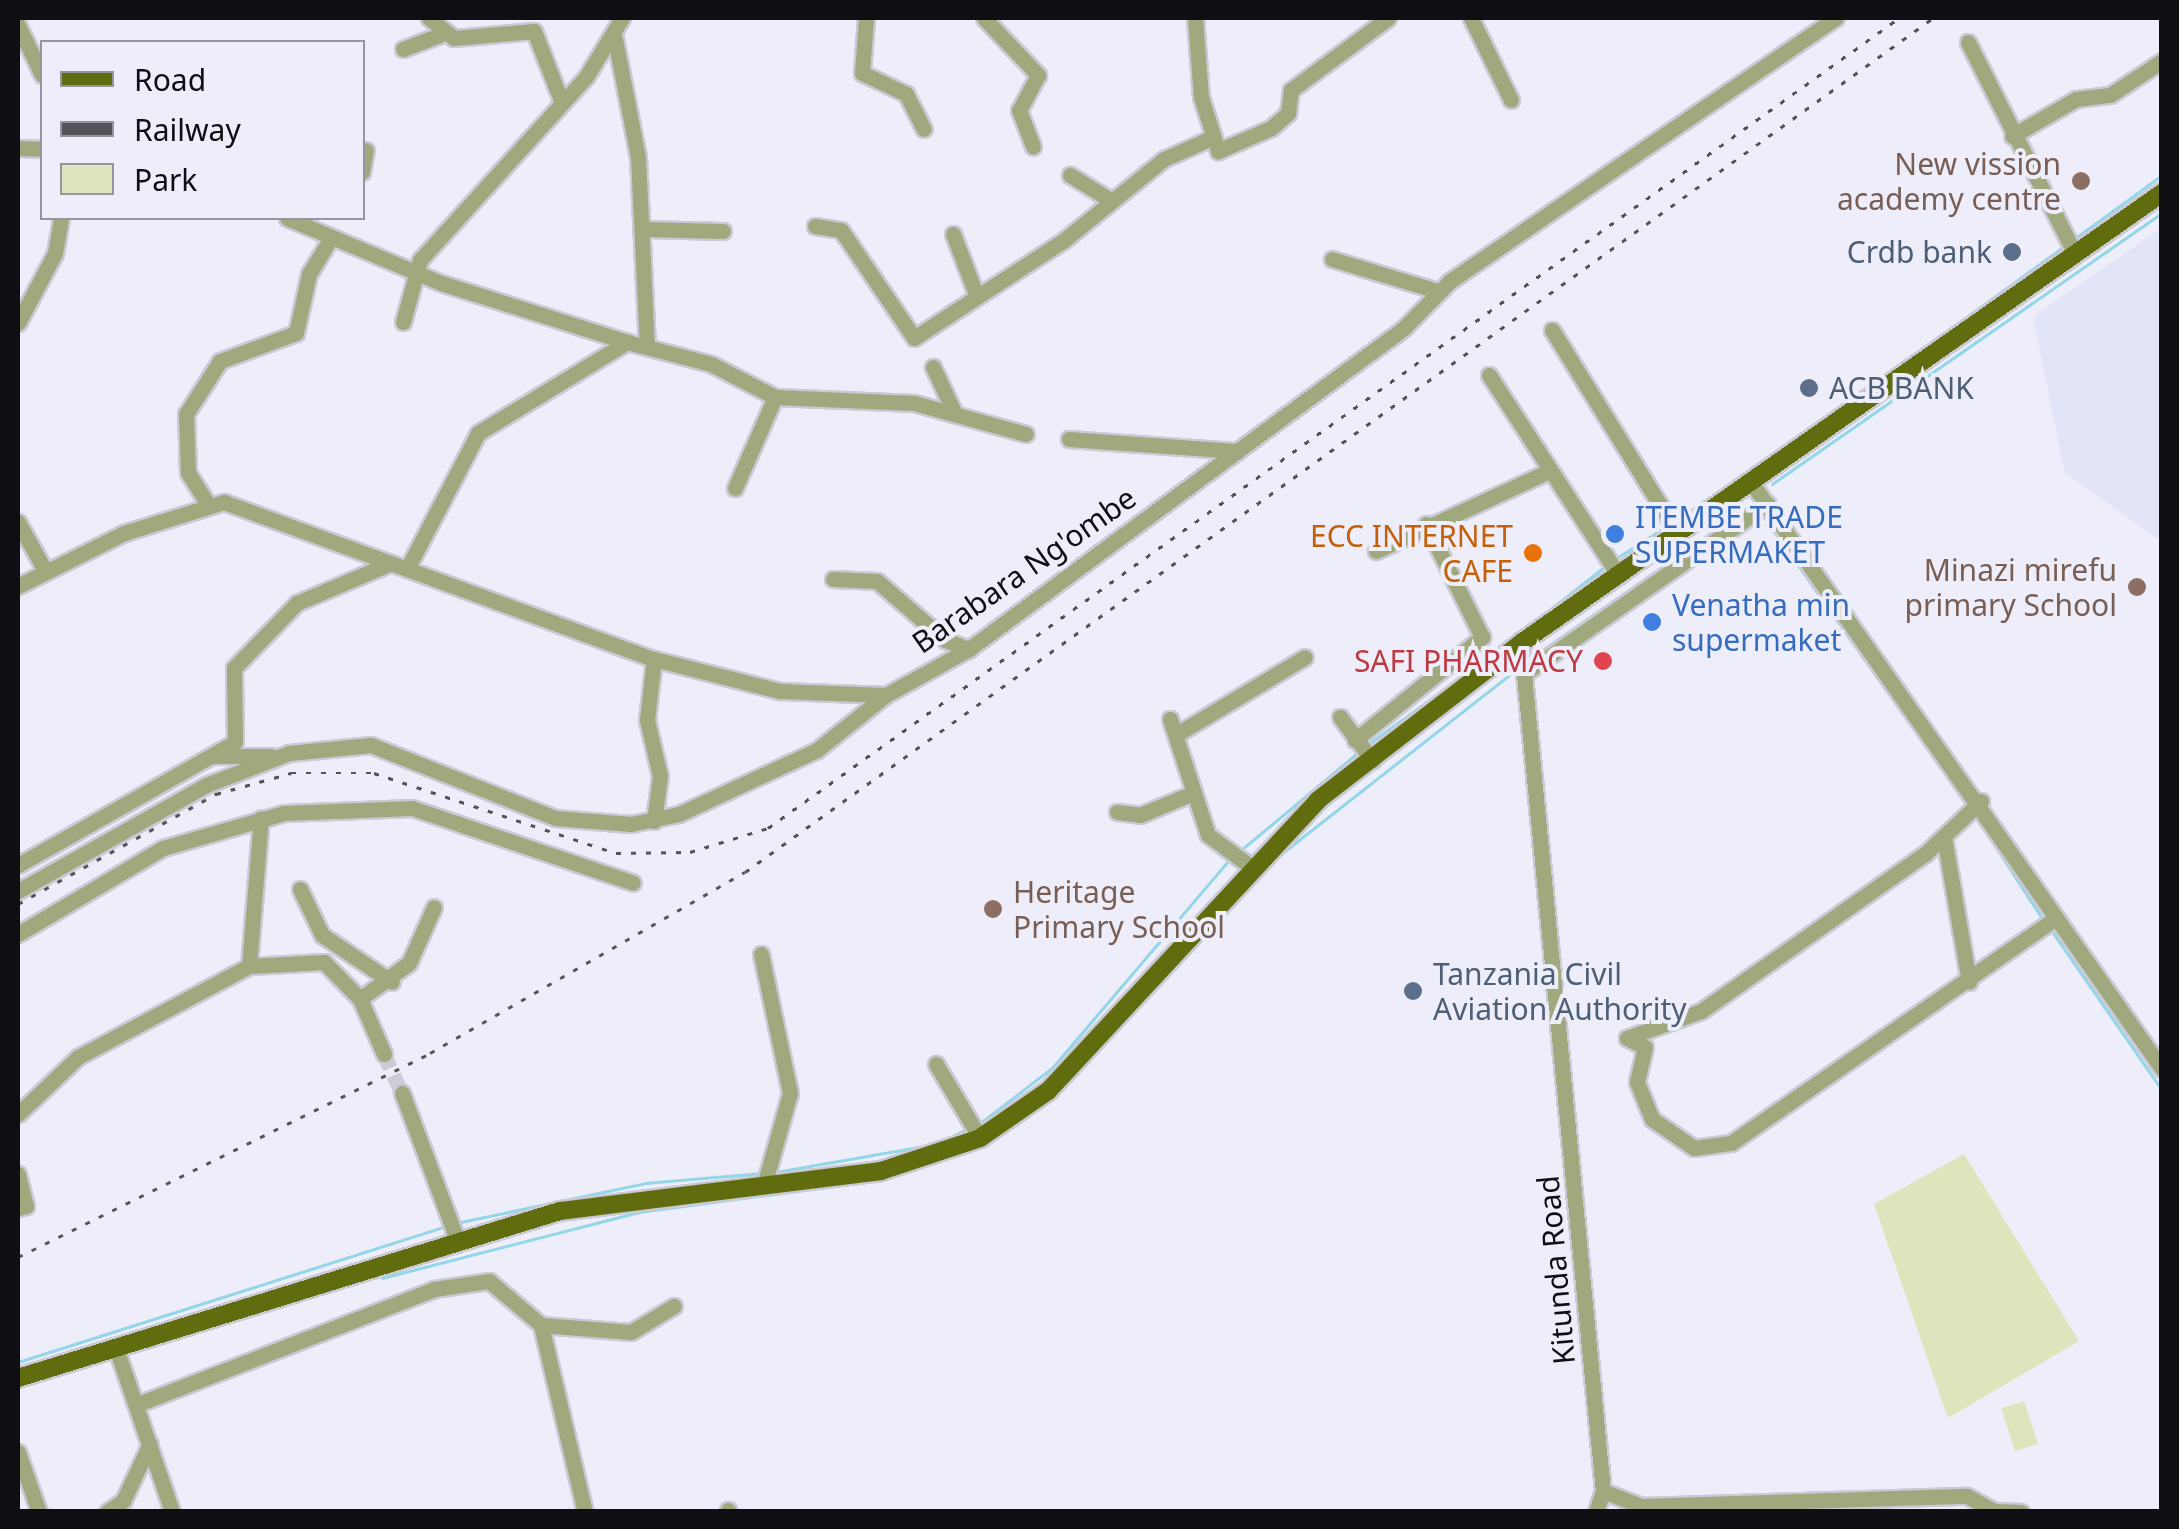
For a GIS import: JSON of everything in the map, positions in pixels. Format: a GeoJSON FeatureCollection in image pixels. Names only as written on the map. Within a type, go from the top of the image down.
{"type":"FeatureCollection","features":[{"type":"Feature","properties":{"kind":"main road"},"geometry":{"type":"LineString","coordinates":[[18,1378],[457,1239],[606,1200],[881,1171],[980,1138],[1079,1060],[1250,866],[1372,760],[1521,643],[1752,485],[2162,193]]}},
{"type":"Feature","properties":{"kind":"street"},"geometry":{"type":"LineString","coordinates":[[428,18],[440,35]]}},
{"type":"Feature","properties":{"kind":"street"},"geometry":{"type":"LineString","coordinates":[[403,322],[416,268],[562,103],[614,39],[622,18]]}},
{"type":"Feature","properties":{"kind":"street"},"geometry":{"type":"LineString","coordinates":[[866,18],[862,73],[906,94],[924,129]]}},
{"type":"Feature","properties":{"kind":"street"},"geometry":{"type":"LineString","coordinates":[[984,18],[1038,75],[1019,110],[1033,146]]}},
{"type":"Feature","properties":{"kind":"street"},"geometry":{"type":"LineString","coordinates":[[1195,18],[1209,139],[1222,151],[1272,128],[1288,113],[1291,90],[1388,18]]}},
{"type":"Feature","properties":{"kind":"street"},"geometry":{"type":"LineString","coordinates":[[1471,18],[1511,100]]}},
{"type":"Feature","properties":{"kind":"street","name":"Barabara Ng'ombe"},"geometry":{"type":"LineString","coordinates":[[654,821],[817,750],[886,695],[969,649],[1404,328],[1437,290],[1836,18]]}},
{"type":"Feature","properties":{"kind":"street"},"geometry":{"type":"LineString","coordinates":[[18,26],[40,71]]}},
{"type":"Feature","properties":{"kind":"street"},"geometry":{"type":"LineString","coordinates":[[402,49],[440,35],[534,31],[562,103]]}},
{"type":"Feature","properties":{"kind":"street"},"geometry":{"type":"LineString","coordinates":[[614,39],[643,229],[647,345]]}},
{"type":"Feature","properties":{"kind":"street"},"geometry":{"type":"LineString","coordinates":[[1968,42],[2012,136],[2075,254]]}},
{"type":"Feature","properties":{"kind":"street"},"geometry":{"type":"LineString","coordinates":[[2012,136],[2076,99],[2110,94],[2162,61]]}},
{"type":"Feature","properties":{"kind":"street"},"geometry":{"type":"LineString","coordinates":[[815,226],[841,230],[907,337],[977,297],[1090,222],[1107,198],[1209,139]]}},
{"type":"Feature","properties":{"kind":"street"},"geometry":{"type":"LineString","coordinates":[[365,156],[366,150]]}},
{"type":"Feature","properties":{"kind":"street"},"geometry":{"type":"LineString","coordinates":[[1070,176],[1107,198]]}},
{"type":"Feature","properties":{"kind":"street"},"geometry":{"type":"LineString","coordinates":[[18,323],[55,254],[61,220]]}},
{"type":"Feature","properties":{"kind":"street"},"geometry":{"type":"LineString","coordinates":[[296,220],[331,238],[627,342],[647,345],[775,397],[904,402],[1026,434]]}},
{"type":"Feature","properties":{"kind":"street"},"geometry":{"type":"LineString","coordinates":[[643,229],[723,231]]}},
{"type":"Feature","properties":{"kind":"street"},"geometry":{"type":"LineString","coordinates":[[954,234],[977,297]]}},
{"type":"Feature","properties":{"kind":"street"},"geometry":{"type":"LineString","coordinates":[[207,502],[188,473],[186,414],[220,361],[296,332],[308,274],[331,238]]}},
{"type":"Feature","properties":{"kind":"street"},"geometry":{"type":"LineString","coordinates":[[1332,258],[1437,290]]}},
{"type":"Feature","properties":{"kind":"street"},"geometry":{"type":"LineString","coordinates":[[1552,330],[1679,536]]}},
{"type":"Feature","properties":{"kind":"street"},"geometry":{"type":"LineString","coordinates":[[407,569],[478,433],[627,342]]}},
{"type":"Feature","properties":{"kind":"street"},"geometry":{"type":"LineString","coordinates":[[934,367],[954,414]]}},
{"type":"Feature","properties":{"kind":"street"},"geometry":{"type":"LineString","coordinates":[[1490,375],[1620,576]]}},
{"type":"Feature","properties":{"kind":"street"},"geometry":{"type":"LineString","coordinates":[[735,488],[775,397]]}},
{"type":"Feature","properties":{"kind":"street"},"geometry":{"type":"LineString","coordinates":[[1069,440],[1238,451]]}},
{"type":"Feature","properties":{"kind":"street"},"geometry":{"type":"LineString","coordinates":[[1376,551],[1426,524],[1549,471]]}},
{"type":"Feature","properties":{"kind":"street"},"geometry":{"type":"LineString","coordinates":[[1752,485],[1892,694],[1980,801],[2162,1069]]}},
{"type":"Feature","properties":{"kind":"street"},"geometry":{"type":"LineString","coordinates":[[18,586],[207,502],[277,518],[389,564],[654,659],[780,692],[886,695]]}},
{"type":"Feature","properties":{"kind":"street"},"geometry":{"type":"LineString","coordinates":[[1528,672],[1767,504]]}},
{"type":"Feature","properties":{"kind":"street"},"geometry":{"type":"LineString","coordinates":[[18,522],[46,572]]}},
{"type":"Feature","properties":{"kind":"street"},"geometry":{"type":"LineString","coordinates":[[1355,740],[1482,637],[1426,524]]}},
{"type":"Feature","properties":{"kind":"street"},"geometry":{"type":"LineString","coordinates":[[18,865],[239,736],[234,668],[296,603],[389,564]]}},
{"type":"Feature","properties":{"kind":"street"},"geometry":{"type":"LineString","coordinates":[[833,579],[876,581],[945,640],[969,649]]}},
{"type":"Feature","properties":{"kind":"street","name":"Kitunda Road"},"geometry":{"type":"LineString","coordinates":[[1521,643],[1528,672],[1603,1491]]}},
{"type":"Feature","properties":{"kind":"street"},"geometry":{"type":"LineString","coordinates":[[1250,866],[1208,835],[1174,727],[1304,657]]}},
{"type":"Feature","properties":{"kind":"street"},"geometry":{"type":"LineString","coordinates":[[210,756],[278,757],[370,745],[555,818],[654,821],[660,776],[647,720],[654,659]]}},
{"type":"Feature","properties":{"kind":"street"},"geometry":{"type":"LineString","coordinates":[[1340,716],[1372,760]]}},
{"type":"Feature","properties":{"kind":"street"},"geometry":{"type":"LineString","coordinates":[[18,891],[206,785],[278,757]]}},
{"type":"Feature","properties":{"kind":"street"},"geometry":{"type":"LineString","coordinates":[[1117,812],[1140,815],[1193,793]]}},
{"type":"Feature","properties":{"kind":"street"},"geometry":{"type":"LineString","coordinates":[[1980,801],[1944,837],[1701,1011],[1627,1038],[1645,1047],[1639,1097],[1661,1133],[1714,1150],[1969,982],[2056,918]]}},
{"type":"Feature","properties":{"kind":"street"},"geometry":{"type":"LineString","coordinates":[[18,934],[163,848],[261,818],[412,808],[633,883]]}},
{"type":"Feature","properties":{"kind":"street"},"geometry":{"type":"LineString","coordinates":[[249,966],[261,818]]}},
{"type":"Feature","properties":{"kind":"street"},"geometry":{"type":"LineString","coordinates":[[1944,837],[1969,982]]}},
{"type":"Feature","properties":{"kind":"street"},"geometry":{"type":"LineString","coordinates":[[300,889],[322,935],[392,982]]}},
{"type":"Feature","properties":{"kind":"street"},"geometry":{"type":"LineString","coordinates":[[360,998],[392,982],[434,907]]}},
{"type":"Feature","properties":{"kind":"street"},"geometry":{"type":"LineString","coordinates":[[761,954],[790,1093],[764,1182]]}},
{"type":"Feature","properties":{"kind":"street"},"geometry":{"type":"LineString","coordinates":[[18,1114],[78,1057],[249,966],[324,962],[360,998],[384,1054]]}},
{"type":"Feature","properties":{"kind":"street"},"geometry":{"type":"LineString","coordinates":[[936,1064],[980,1138]]}},
{"type":"Feature","properties":{"kind":"street"},"geometry":{"type":"LineString","coordinates":[[402,1093],[457,1239]]}},
{"type":"Feature","properties":{"kind":"street"},"geometry":{"type":"LineString","coordinates":[[18,1174],[26,1206],[18,1208]]}},
{"type":"Feature","properties":{"kind":"street"},"geometry":{"type":"LineString","coordinates":[[138,1404],[452,1284],[509,1290],[541,1325],[585,1512]]}},
{"type":"Feature","properties":{"kind":"street"},"geometry":{"type":"LineString","coordinates":[[541,1325],[631,1332],[674,1306]]}},
{"type":"Feature","properties":{"kind":"street"},"geometry":{"type":"LineString","coordinates":[[116,1348],[172,1512]]}},
{"type":"Feature","properties":{"kind":"street"},"geometry":{"type":"LineString","coordinates":[[109,1511],[150,1444]]}},
{"type":"Feature","properties":{"kind":"street"},"geometry":{"type":"LineString","coordinates":[[18,1452],[39,1512]]}},
{"type":"Feature","properties":{"kind":"street"},"geometry":{"type":"LineString","coordinates":[[1596,1512],[1603,1491],[1641,1506],[1952,1496],[1996,1511],[2020,1512]]}},
{"type":"Feature","properties":{"kind":"shaded area"},"geometry":{"type":"Polygon","coordinates":[[[2161,228],[2161,541],[2065,473],[2033,317],[2161,228]]]}},
{"type":"Feature","properties":{"kind":"green space"},"geometry":{"type":"Polygon","coordinates":[[[1964,1154],[2079,1341],[1948,1418],[1874,1204],[1964,1154]]]}},
{"type":"Feature","properties":{"kind":"green space"},"geometry":{"type":"Polygon","coordinates":[[[2024,1401],[2038,1444],[2015,1451],[2001,1408],[2024,1401]]]}},
{"type":"Feature","properties":{"kind":"waterway"},"geometry":{"type":"LineString","coordinates":[[2074,239],[2162,175]]}},
{"type":"Feature","properties":{"kind":"waterway"},"geometry":{"type":"LineString","coordinates":[[1772,484],[2162,213]]}},
{"type":"Feature","properties":{"kind":"waterway"},"geometry":{"type":"LineString","coordinates":[[1876,383],[2063,247]]}},
{"type":"Feature","properties":{"kind":"waterway"},"geometry":{"type":"LineString","coordinates":[[1678,519],[1763,463]]}},
{"type":"Feature","properties":{"kind":"waterway"},"geometry":{"type":"LineString","coordinates":[[1528,660],[1755,503]]}},
{"type":"Feature","properties":{"kind":"waterway"},"geometry":{"type":"LineString","coordinates":[[1762,514],[1922,740]]}},
{"type":"Feature","properties":{"kind":"waterway"},"geometry":{"type":"LineString","coordinates":[[1615,559],[1667,526]]}},
{"type":"Feature","properties":{"kind":"waterway"},"geometry":{"type":"LineString","coordinates":[[1524,630],[1604,567]]}},
{"type":"Feature","properties":{"kind":"waterway"},"geometry":{"type":"LineString","coordinates":[[1367,745],[1482,662]]}},
{"type":"Feature","properties":{"kind":"waterway"},"geometry":{"type":"LineString","coordinates":[[1276,858],[1518,668]]}},
{"type":"Feature","properties":{"kind":"waterway"},"geometry":{"type":"LineString","coordinates":[[1240,851],[1357,753]]}},
{"type":"Feature","properties":{"kind":"waterway"},"geometry":{"type":"LineString","coordinates":[[1984,828],[2042,918]]}},
{"type":"Feature","properties":{"kind":"waterway"},"geometry":{"type":"LineString","coordinates":[[979,1124],[1052,1068],[1230,859]]}},
{"type":"Feature","properties":{"kind":"waterway"},"geometry":{"type":"LineString","coordinates":[[1055,1095],[1268,867]]}},
{"type":"Feature","properties":{"kind":"waterway"},"geometry":{"type":"LineString","coordinates":[[2050,928],[2162,1090]]}},
{"type":"Feature","properties":{"kind":"waterway"},"geometry":{"type":"LineString","coordinates":[[938,1143],[967,1129]]}},
{"type":"Feature","properties":{"kind":"waterway"},"geometry":{"type":"LineString","coordinates":[[776,1172],[930,1145]]}},
{"type":"Feature","properties":{"kind":"waterway"},"geometry":{"type":"LineString","coordinates":[[887,1178],[974,1149]]}},
{"type":"Feature","properties":{"kind":"waterway"},"geometry":{"type":"LineString","coordinates":[[456,1223],[645,1183],[763,1173]]}},
{"type":"Feature","properties":{"kind":"waterway"},"geometry":{"type":"LineString","coordinates":[[382,1278],[639,1212],[879,1180]]}},
{"type":"Feature","properties":{"kind":"waterway"},"geometry":{"type":"LineString","coordinates":[[18,1362],[444,1227]]}},
{"type":"Feature","properties":{"kind":"tunnel"},"geometry":{"type":"LineString","coordinates":[[384,1054],[402,1093]]}},
{"type":"Feature","properties":{"kind":"railway"},"geometry":{"type":"LineString","coordinates":[[18,904],[216,794],[291,773],[374,773],[616,853],[690,852],[768,828],[1899,18]]}},
{"type":"Feature","properties":{"kind":"railway"},"geometry":{"type":"LineString","coordinates":[[18,1257],[430,1053],[745,872],[1933,18]]}},
{"type":"Feature","properties":{"kind":"place","name":"New vission academy centre"},"geometry":{"type":"Point","coordinates":[2081,181]}},
{"type":"Feature","properties":{"kind":"place","name":"Crdb bank"},"geometry":{"type":"Point","coordinates":[2012,252]}},
{"type":"Feature","properties":{"kind":"place","name":"ACB BANK"},"geometry":{"type":"Point","coordinates":[1809,388]}},
{"type":"Feature","properties":{"kind":"place","name":"ITEMBE TRADE SUPERMAKET"},"geometry":{"type":"Point","coordinates":[1615,534]}},
{"type":"Feature","properties":{"kind":"place","name":"ECC INTERNET CAFE"},"geometry":{"type":"Point","coordinates":[1533,553]}},
{"type":"Feature","properties":{"kind":"place","name":"Minazi mirefu primary School"},"geometry":{"type":"Point","coordinates":[2137,587]}},
{"type":"Feature","properties":{"kind":"place","name":"Venatha min supermaket"},"geometry":{"type":"Point","coordinates":[1652,622]}},
{"type":"Feature","properties":{"kind":"place","name":"SAFI PHARMACY"},"geometry":{"type":"Point","coordinates":[1603,661]}},
{"type":"Feature","properties":{"kind":"place","name":"Heritage Primary School"},"geometry":{"type":"Point","coordinates":[993,909]}},
{"type":"Feature","properties":{"kind":"place","name":"Tanzania Civil Aviation Authority"},"geometry":{"type":"Point","coordinates":[1413,991]}}]}
